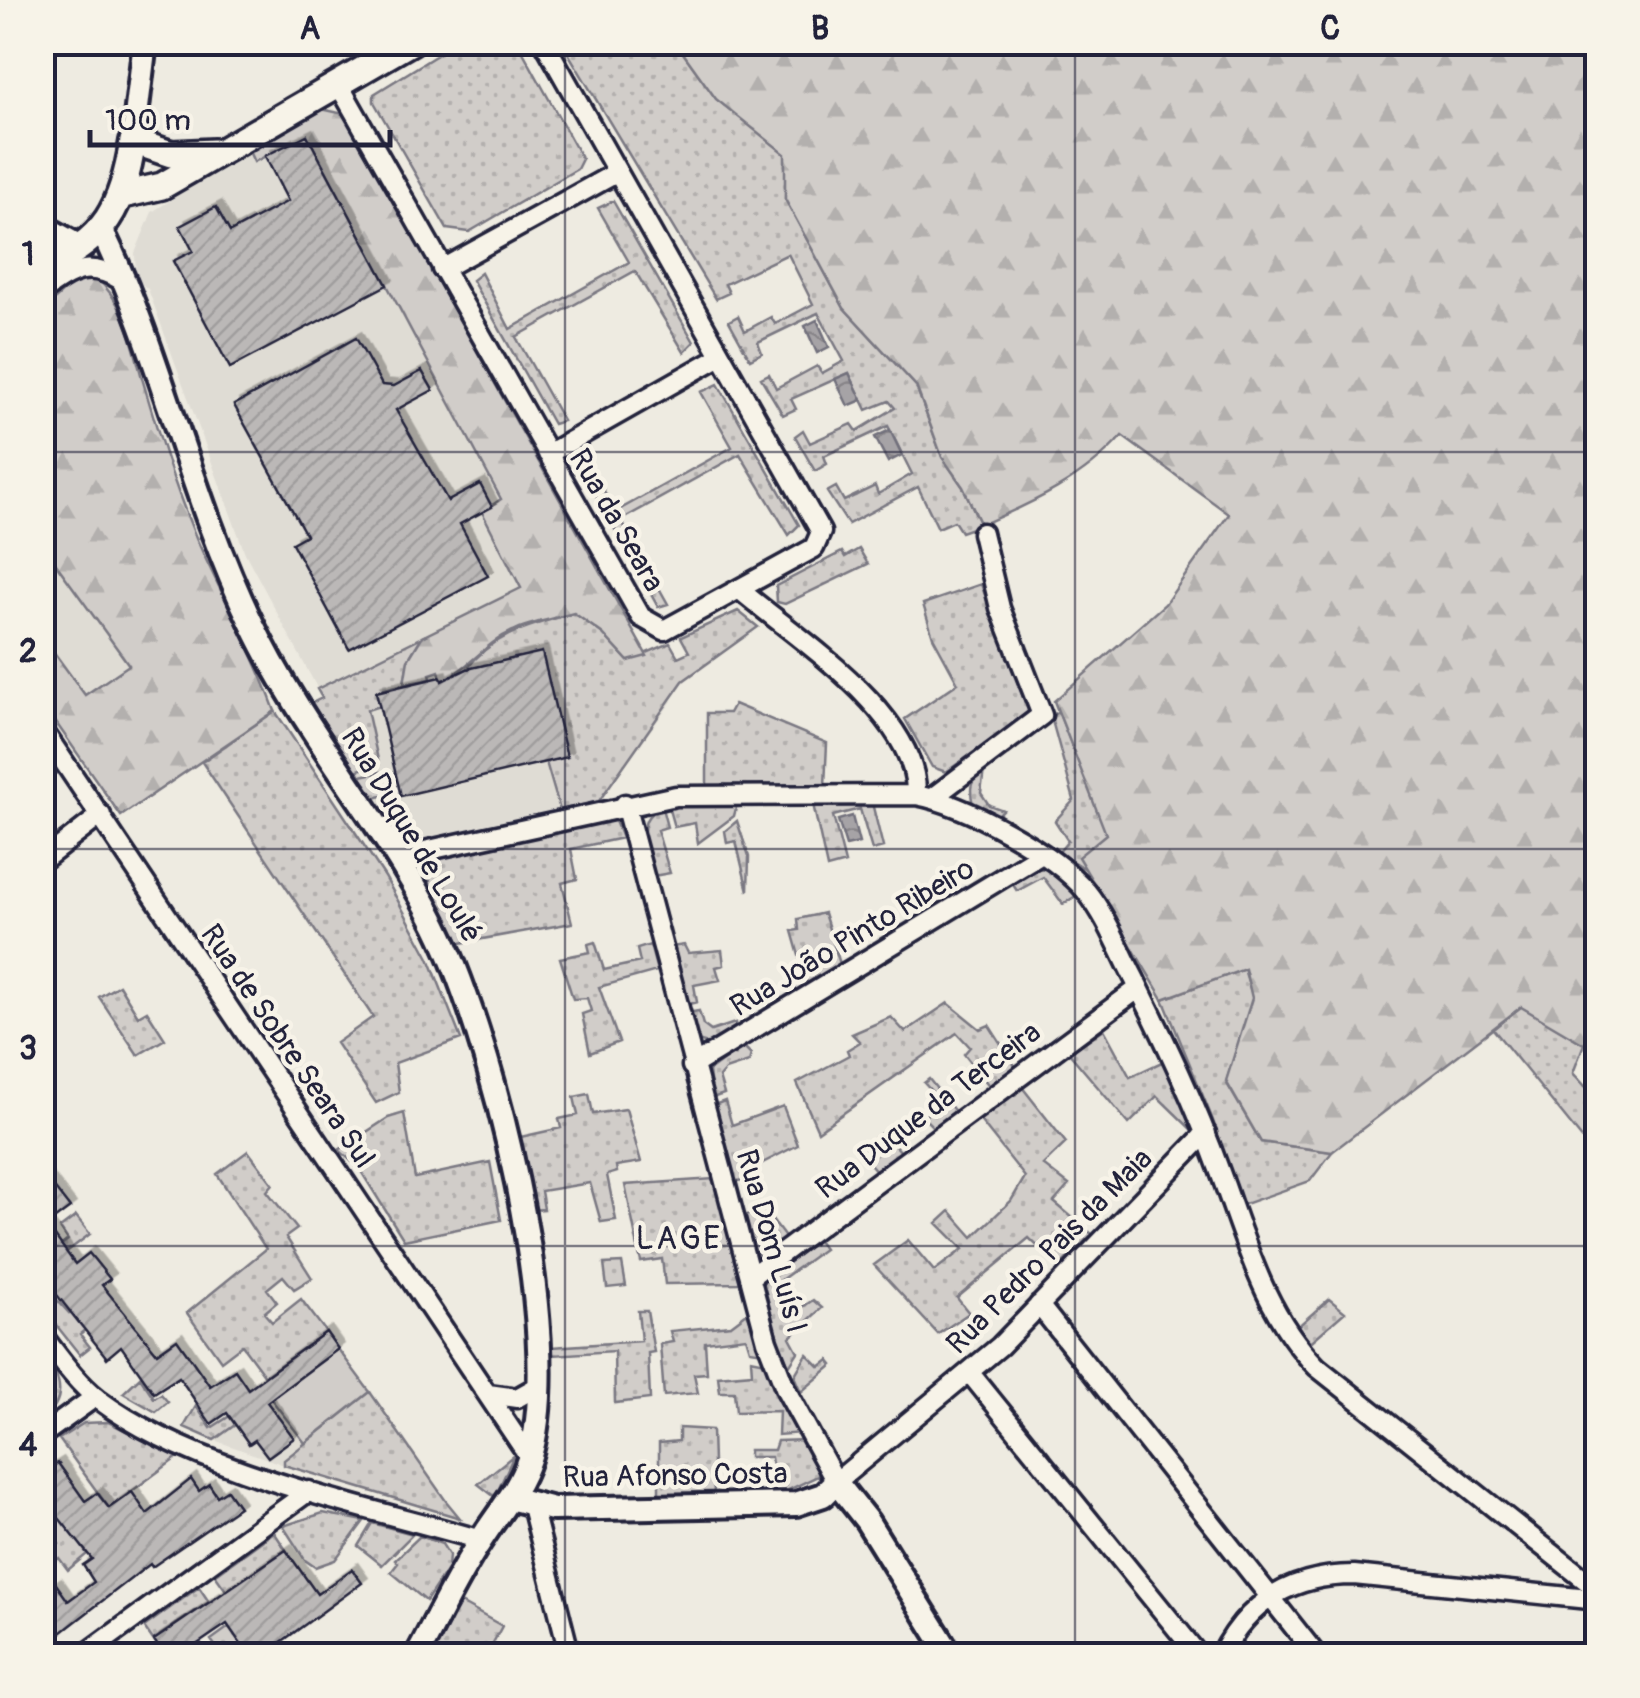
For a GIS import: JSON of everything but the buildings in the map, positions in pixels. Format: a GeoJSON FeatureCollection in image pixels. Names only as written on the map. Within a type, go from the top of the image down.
{"type":"FeatureCollection","features":[{"type":"Feature","properties":{"kind":"main road"},"geometry":{"type":"LineString","coordinates":[[122,194],[162,186],[411,42]]}},
{"type":"Feature","properties":{"kind":"main road"},"geometry":{"type":"LineString","coordinates":[[44,284],[101,228],[122,194],[133,141],[171,154],[219,151]]}},
{"type":"Feature","properties":{"kind":"street"},"geometry":{"type":"LineString","coordinates":[[133,141],[145,42]]}},
{"type":"Feature","properties":{"kind":"street","name":"Rua da Seara"},"geometry":{"type":"LineString","coordinates":[[338,85],[648,624],[656,629],[673,628],[814,548],[822,538],[544,42]]}},
{"type":"Feature","properties":{"kind":"street"},"geometry":{"type":"LineString","coordinates":[[442,269],[616,173]]}},
{"type":"Feature","properties":{"kind":"street"},"geometry":{"type":"LineString","coordinates":[[42,226],[75,251]]}},
{"type":"Feature","properties":{"kind":"street","name":"Rua Duque de Loulé"},"geometry":{"type":"LineString","coordinates":[[101,228],[181,448],[251,623],[441,935],[480,1032],[532,1272],[540,1333],[540,1386],[521,1502],[481,1540],[417,1656]]}},
{"type":"Feature","properties":{"kind":"street"},"geometry":{"type":"LineString","coordinates":[[44,284],[85,268],[104,271],[122,281]]}},
{"type":"Feature","properties":{"kind":"street"},"geometry":{"type":"LineString","coordinates":[[548,454],[718,357]]}},
{"type":"Feature","properties":{"kind":"street"},"geometry":{"type":"LineString","coordinates":[[397,857],[625,804],[676,796],[924,796],[952,782],[1042,714],[1000,608],[982,533]]}},
{"type":"Feature","properties":{"kind":"street"},"geometry":{"type":"LineString","coordinates":[[740,590],[877,708],[902,740],[924,796],[1040,854],[1085,891],[1139,988],[1206,1133],[1268,1300],[1299,1348],[1598,1590]]}},
{"type":"Feature","properties":{"kind":"street","name":"Rua de Sobre Seara Sul"},"geometry":{"type":"LineString","coordinates":[[42,729],[530,1458]]}},
{"type":"Feature","properties":{"kind":"street"},"geometry":{"type":"LineString","coordinates":[[913,768],[932,780],[952,782]]}},
{"type":"Feature","properties":{"kind":"street","name":"Rua Dom Luís I"},"geometry":{"type":"LineString","coordinates":[[625,804],[692,1066],[776,1366],[836,1482],[867,1521],[951,1656]]}},
{"type":"Feature","properties":{"kind":"street"},"geometry":{"type":"LineString","coordinates":[[42,861],[101,815]]}},
{"type":"Feature","properties":{"kind":"street","name":"Rua João Pinto Ribeiro"},"geometry":{"type":"LineString","coordinates":[[692,1066],[1040,854]]}},
{"type":"Feature","properties":{"kind":"street","name":"Rua Duque da Terceira"},"geometry":{"type":"LineString","coordinates":[[750,1277],[1139,988]]}},
{"type":"Feature","properties":{"kind":"street","name":"Rua Pedro Pais da Maia"},"geometry":{"type":"LineString","coordinates":[[836,1482],[969,1372],[1039,1306],[1206,1133]]}},
{"type":"Feature","properties":{"kind":"street"},"geometry":{"type":"LineString","coordinates":[[1039,1306],[1317,1656]]}},
{"type":"Feature","properties":{"kind":"street"},"geometry":{"type":"LineString","coordinates":[[42,1335],[95,1397],[202,1454],[481,1540]]}},
{"type":"Feature","properties":{"kind":"street"},"geometry":{"type":"LineString","coordinates":[[969,1372],[1199,1656]]}},
{"type":"Feature","properties":{"kind":"street"},"geometry":{"type":"LineString","coordinates":[[488,1394],[517,1398],[540,1386]]}},
{"type":"Feature","properties":{"kind":"street"},"geometry":{"type":"LineString","coordinates":[[42,1435],[95,1397]]}},
{"type":"Feature","properties":{"kind":"street","name":"Rua Afonso Costa"},"geometry":{"type":"LineString","coordinates":[[521,1502],[796,1504],[823,1495],[836,1482]]}},
{"type":"Feature","properties":{"kind":"street"},"geometry":{"type":"LineString","coordinates":[[83,1656],[310,1490]]}},
{"type":"Feature","properties":{"kind":"street"},"geometry":{"type":"LineString","coordinates":[[521,1502],[570,1656]]}},
{"type":"Feature","properties":{"kind":"street"},"geometry":{"type":"LineString","coordinates":[[1221,1656],[1248,1615],[1269,1595],[1313,1577],[1354,1575],[1598,1600]]}},
{"type":"Feature","properties":{"kind":"street"},"geometry":{"type":"LineString","coordinates":[[704,1656],[716,1656]]}},
{"type":"Feature","properties":{"kind":"shaded area"},"geometry":{"type":"Polygon","coordinates":[[[332,108],[344,114],[353,129],[672,701],[599,801],[423,842],[403,839],[387,822],[312,703],[322,697],[245,553],[148,289],[136,279],[135,253],[152,212],[301,116],[332,108]]]}},
{"type":"Feature","properties":{"kind":"shaded area"},"geometry":{"type":"Polygon","coordinates":[[[42,546],[129,665],[85,695],[43,636],[42,546]]]}},
{"type":"Feature","properties":{"kind":"shaded area"},"geometry":{"type":"Polygon","coordinates":[[[271,1399],[305,1443],[284,1465],[214,1440],[271,1399]]]}},
{"type":"Feature","properties":{"kind":"green space"},"geometry":{"type":"Polygon","coordinates":[[[458,42],[518,43],[582,159],[577,169],[469,232],[447,229],[374,102],[374,94],[458,42]]]}},
{"type":"Feature","properties":{"kind":"green space"},"geometry":{"type":"Polygon","coordinates":[[[562,43],[676,43],[716,99],[786,154],[785,199],[844,308],[916,386],[942,457],[963,487],[981,525],[961,532],[954,521],[938,528],[918,487],[848,524],[827,492],[836,487],[844,501],[875,486],[878,494],[912,474],[888,426],[824,456],[827,464],[815,471],[795,436],[803,430],[810,443],[852,424],[857,431],[895,408],[889,401],[867,410],[849,373],[791,399],[796,409],[783,415],[761,378],[769,374],[776,388],[817,366],[822,373],[844,361],[818,313],[758,342],[762,353],[750,359],[729,321],[738,316],[745,331],[771,317],[775,324],[813,304],[788,254],[725,284],[729,293],[716,299],[562,43]]]}},
{"type":"Feature","properties":{"kind":"green space"},"geometry":{"type":"Polygon","coordinates":[[[676,43],[1597,43],[1597,1033],[1584,1044],[1521,1007],[1332,1152],[1261,1142],[1226,1081],[1252,998],[1245,969],[1163,999],[1078,857],[1106,834],[1054,701],[1165,604],[1229,514],[1122,436],[1074,477],[1038,499],[981,525],[963,487],[942,457],[916,386],[844,308],[785,199],[785,154],[716,99],[676,43]]]}},
{"type":"Feature","properties":{"kind":"green space"},"geometry":{"type":"Polygon","coordinates":[[[317,108],[344,114],[647,656],[628,661],[603,634],[574,613],[527,625],[503,636],[442,681],[439,671],[430,674],[431,679],[404,684],[408,660],[422,637],[521,588],[482,512],[501,499],[307,135],[254,162],[248,149],[317,108]]]}},
{"type":"Feature","properties":{"kind":"green space"},"geometry":{"type":"Polygon","coordinates":[[[613,201],[694,342],[684,352],[635,271],[516,337],[563,421],[553,424],[472,280],[481,273],[510,329],[629,262],[598,208],[613,201]]]}},
{"type":"Feature","properties":{"kind":"green space"},"geometry":{"type":"Polygon","coordinates":[[[95,277],[114,298],[126,323],[184,509],[275,711],[121,816],[43,704],[42,636],[85,695],[129,665],[43,546],[43,310],[77,279],[95,277]]]}},
{"type":"Feature","properties":{"kind":"green space"},"geometry":{"type":"Polygon","coordinates":[[[718,384],[799,525],[789,535],[740,454],[621,520],[668,604],[658,607],[578,463],[586,456],[615,512],[732,447],[701,392],[718,384]]]}},
{"type":"Feature","properties":{"kind":"green space"},"geometry":{"type":"Polygon","coordinates":[[[859,549],[868,564],[785,604],[777,602],[776,586],[842,552],[845,557],[859,549]]]}},
{"type":"Feature","properties":{"kind":"green space"},"geometry":{"type":"Polygon","coordinates":[[[981,584],[1029,713],[946,772],[932,767],[905,719],[958,683],[933,637],[923,604],[981,584]]]}},
{"type":"Feature","properties":{"kind":"green space"},"geometry":{"type":"Polygon","coordinates":[[[738,611],[758,627],[683,681],[599,801],[560,810],[546,762],[567,757],[467,669],[502,639],[529,626],[574,613],[603,634],[628,661],[670,643],[678,657],[689,652],[681,637],[738,611]]]}},
{"type":"Feature","properties":{"kind":"green space"},"geometry":{"type":"Polygon","coordinates":[[[422,637],[408,660],[404,684],[377,691],[380,706],[367,710],[379,764],[358,770],[361,776],[380,772],[386,795],[369,799],[312,703],[322,698],[317,689],[422,637]]]}},
{"type":"Feature","properties":{"kind":"green space"},"geometry":{"type":"Polygon","coordinates":[[[734,704],[827,743],[825,786],[707,785],[707,713],[729,713],[734,704]]]}},
{"type":"Feature","properties":{"kind":"green space"},"geometry":{"type":"Polygon","coordinates":[[[275,711],[385,877],[429,958],[461,1039],[395,1063],[399,1092],[376,1103],[336,1043],[373,1017],[202,762],[275,711]]]}},
{"type":"Feature","properties":{"kind":"green space"},"geometry":{"type":"Polygon","coordinates":[[[1058,711],[1107,834],[1079,857],[1087,870],[1058,853],[1068,841],[1055,821],[1074,800],[1051,717],[1058,711]]]}},
{"type":"Feature","properties":{"kind":"green space"},"geometry":{"type":"Polygon","coordinates":[[[984,769],[981,793],[989,805],[1003,810],[995,818],[973,805],[972,785],[984,769]]]}},
{"type":"Feature","properties":{"kind":"green space"},"geometry":{"type":"Polygon","coordinates":[[[872,803],[883,847],[872,850],[860,809],[833,816],[845,863],[827,868],[813,804],[872,803]]]}},
{"type":"Feature","properties":{"kind":"green space"},"geometry":{"type":"Polygon","coordinates":[[[737,804],[734,816],[698,843],[695,823],[674,827],[668,806],[737,804]]]}},
{"type":"Feature","properties":{"kind":"green space"},"geometry":{"type":"Polygon","coordinates":[[[662,808],[667,827],[657,830],[670,873],[653,876],[644,827],[653,812],[662,808]]]}},
{"type":"Feature","properties":{"kind":"green space"},"geometry":{"type":"Polygon","coordinates":[[[605,819],[615,821],[622,838],[571,849],[577,879],[562,883],[572,923],[460,943],[430,887],[434,865],[442,855],[605,819]]]}},
{"type":"Feature","properties":{"kind":"green space"},"geometry":{"type":"Polygon","coordinates":[[[737,821],[749,857],[748,891],[736,841],[727,843],[725,831],[737,821]]]}},
{"type":"Feature","properties":{"kind":"green space"},"geometry":{"type":"Polygon","coordinates":[[[1037,868],[1050,870],[1079,894],[1063,904],[1043,877],[1017,891],[1012,883],[1037,868]]]}},
{"type":"Feature","properties":{"kind":"green space"},"geometry":{"type":"Polygon","coordinates":[[[824,913],[841,967],[808,987],[792,931],[799,930],[798,919],[824,913]]]}},
{"type":"Feature","properties":{"kind":"green space"},"geometry":{"type":"Polygon","coordinates":[[[595,942],[604,970],[640,962],[637,949],[650,945],[657,971],[599,987],[619,1042],[590,1053],[582,1014],[591,1011],[587,998],[573,999],[560,958],[590,952],[588,944],[595,942]]]}},
{"type":"Feature","properties":{"kind":"green space"},"geometry":{"type":"Polygon","coordinates":[[[684,945],[688,953],[722,950],[724,965],[716,967],[720,980],[694,985],[697,1002],[685,1005],[671,947],[684,945]]]}},
{"type":"Feature","properties":{"kind":"green space"},"geometry":{"type":"Polygon","coordinates":[[[1244,969],[1253,998],[1226,1082],[1261,1142],[1332,1152],[1310,1181],[1242,1205],[1212,1118],[1163,999],[1244,969]]]}},
{"type":"Feature","properties":{"kind":"green space"},"geometry":{"type":"Polygon","coordinates":[[[119,985],[138,1016],[147,1011],[165,1039],[138,1055],[99,997],[119,985]]]}},
{"type":"Feature","properties":{"kind":"green space"},"geometry":{"type":"Polygon","coordinates":[[[948,1003],[980,1029],[989,1025],[1017,1069],[991,1088],[964,1054],[970,1047],[957,1033],[818,1131],[797,1083],[849,1055],[847,1050],[860,1042],[852,1034],[891,1017],[905,1032],[948,1003]]]}},
{"type":"Feature","properties":{"kind":"green space"},"geometry":{"type":"Polygon","coordinates":[[[1521,1006],[1584,1044],[1573,1073],[1597,1099],[1597,1157],[1493,1029],[1521,1006]]]}},
{"type":"Feature","properties":{"kind":"green space"},"geometry":{"type":"Polygon","coordinates":[[[699,1011],[703,1025],[711,1031],[735,1023],[736,1030],[708,1044],[697,1041],[687,1013],[699,1011]]]}},
{"type":"Feature","properties":{"kind":"green space"},"geometry":{"type":"Polygon","coordinates":[[[1104,1029],[1130,1077],[1166,1060],[1195,1133],[1157,1096],[1129,1124],[1069,1053],[1104,1029]]]}},
{"type":"Feature","properties":{"kind":"green space"},"geometry":{"type":"Polygon","coordinates":[[[743,1046],[751,1054],[749,1062],[725,1070],[719,1077],[724,1094],[712,1098],[709,1071],[743,1046]]]}},
{"type":"Feature","properties":{"kind":"green space"},"geometry":{"type":"Polygon","coordinates":[[[929,1079],[957,1114],[936,1130],[923,1117],[943,1104],[924,1083],[929,1079]]]}},
{"type":"Feature","properties":{"kind":"green space"},"geometry":{"type":"Polygon","coordinates":[[[1022,1087],[1066,1143],[1043,1165],[1069,1185],[1054,1202],[1092,1234],[1059,1267],[1029,1238],[957,1298],[969,1313],[938,1334],[874,1265],[908,1240],[934,1271],[963,1249],[937,1223],[950,1211],[973,1237],[1011,1201],[1025,1177],[978,1118],[1022,1087]]]}},
{"type":"Feature","properties":{"kind":"green space"},"geometry":{"type":"Polygon","coordinates":[[[589,1094],[593,1114],[626,1109],[641,1162],[616,1166],[617,1172],[607,1175],[616,1220],[601,1222],[590,1183],[541,1191],[544,1209],[530,1210],[516,1138],[561,1128],[559,1119],[578,1115],[574,1097],[589,1094]]]}},
{"type":"Feature","properties":{"kind":"green space"},"geometry":{"type":"Polygon","coordinates":[[[725,1101],[732,1125],[783,1106],[798,1145],[747,1171],[746,1179],[734,1182],[714,1105],[725,1101]]]}},
{"type":"Feature","properties":{"kind":"green space"},"geometry":{"type":"Polygon","coordinates":[[[404,1113],[415,1178],[490,1162],[501,1220],[404,1240],[359,1168],[339,1150],[388,1118],[404,1113]]]}},
{"type":"Feature","properties":{"kind":"green space"},"geometry":{"type":"Polygon","coordinates":[[[883,1132],[903,1154],[878,1173],[858,1150],[883,1132]]]}},
{"type":"Feature","properties":{"kind":"green space"},"geometry":{"type":"Polygon","coordinates":[[[248,1151],[273,1184],[267,1191],[297,1229],[286,1237],[312,1278],[294,1289],[283,1276],[267,1289],[277,1302],[264,1313],[272,1322],[301,1299],[326,1332],[265,1376],[242,1345],[221,1361],[187,1313],[266,1249],[217,1174],[248,1151]]]}},
{"type":"Feature","properties":{"kind":"green space"},"geometry":{"type":"Polygon","coordinates":[[[714,1179],[740,1283],[665,1284],[662,1259],[641,1262],[625,1185],[714,1179]]]}},
{"type":"Feature","properties":{"kind":"green space"},"geometry":{"type":"Polygon","coordinates":[[[763,1208],[787,1240],[760,1255],[752,1250],[743,1217],[763,1208]]]}},
{"type":"Feature","properties":{"kind":"green space"},"geometry":{"type":"Polygon","coordinates":[[[76,1216],[90,1234],[43,1270],[43,1259],[68,1240],[60,1228],[76,1216]]]}},
{"type":"Feature","properties":{"kind":"green space"},"geometry":{"type":"Polygon","coordinates":[[[816,1238],[824,1249],[781,1280],[804,1306],[813,1300],[822,1308],[790,1337],[798,1352],[789,1366],[774,1333],[762,1283],[816,1238]]]}},
{"type":"Feature","properties":{"kind":"green space"},"geometry":{"type":"Polygon","coordinates":[[[622,1263],[626,1286],[607,1288],[604,1264],[622,1263]]]}},
{"type":"Feature","properties":{"kind":"green space"},"geometry":{"type":"Polygon","coordinates":[[[97,1292],[111,1309],[80,1334],[90,1347],[80,1355],[45,1311],[58,1301],[69,1313],[97,1292]]]}},
{"type":"Feature","properties":{"kind":"green space"},"geometry":{"type":"Polygon","coordinates":[[[1329,1299],[1345,1312],[1306,1346],[1295,1329],[1329,1299]]]}},
{"type":"Feature","properties":{"kind":"green space"},"geometry":{"type":"Polygon","coordinates":[[[638,1311],[647,1311],[654,1352],[648,1353],[650,1399],[615,1403],[614,1351],[553,1355],[552,1347],[641,1341],[638,1311]]]}},
{"type":"Feature","properties":{"kind":"green space"},"geometry":{"type":"Polygon","coordinates":[[[747,1313],[763,1352],[750,1350],[746,1337],[705,1342],[707,1373],[694,1374],[698,1393],[664,1396],[660,1344],[673,1342],[670,1331],[731,1325],[747,1313]]]}},
{"type":"Feature","properties":{"kind":"green space"},"geometry":{"type":"Polygon","coordinates":[[[338,1349],[370,1392],[305,1443],[271,1399],[338,1349]]]}},
{"type":"Feature","properties":{"kind":"green space"},"geometry":{"type":"Polygon","coordinates":[[[807,1354],[820,1367],[829,1360],[833,1365],[801,1392],[794,1376],[807,1354]]]}},
{"type":"Feature","properties":{"kind":"green space"},"geometry":{"type":"Polygon","coordinates":[[[751,1359],[766,1362],[802,1433],[778,1435],[779,1411],[736,1412],[734,1392],[720,1392],[718,1376],[752,1373],[751,1359]]]}},
{"type":"Feature","properties":{"kind":"green space"},"geometry":{"type":"Polygon","coordinates":[[[43,1367],[55,1373],[59,1393],[56,1404],[43,1419],[43,1367]]]}},
{"type":"Feature","properties":{"kind":"green space"},"geometry":{"type":"Polygon","coordinates":[[[140,1377],[154,1398],[161,1394],[168,1402],[156,1412],[123,1393],[140,1377]]]}},
{"type":"Feature","properties":{"kind":"green space"},"geometry":{"type":"Polygon","coordinates":[[[370,1392],[460,1518],[284,1465],[284,1460],[370,1392]]]}},
{"type":"Feature","properties":{"kind":"green space"},"geometry":{"type":"Polygon","coordinates":[[[196,1406],[211,1428],[236,1412],[242,1420],[214,1440],[184,1427],[196,1406]]]}},
{"type":"Feature","properties":{"kind":"green space"},"geometry":{"type":"Polygon","coordinates":[[[108,1422],[178,1457],[109,1508],[59,1439],[84,1423],[108,1422]]]}},
{"type":"Feature","properties":{"kind":"green space"},"geometry":{"type":"Polygon","coordinates":[[[679,1428],[712,1430],[714,1497],[659,1496],[659,1443],[679,1441],[679,1428]]]}},
{"type":"Feature","properties":{"kind":"green space"},"geometry":{"type":"Polygon","coordinates":[[[806,1440],[820,1466],[818,1476],[776,1496],[771,1457],[749,1457],[749,1450],[774,1450],[777,1441],[806,1440]]]}},
{"type":"Feature","properties":{"kind":"green space"},"geometry":{"type":"Polygon","coordinates":[[[514,1455],[495,1497],[478,1484],[514,1455]]]}},
{"type":"Feature","properties":{"kind":"green space"},"geometry":{"type":"Polygon","coordinates":[[[43,1497],[55,1515],[60,1513],[87,1554],[68,1570],[59,1558],[43,1569],[42,1557],[59,1544],[43,1520],[43,1497]]]}},
{"type":"Feature","properties":{"kind":"green space"},"geometry":{"type":"Polygon","coordinates":[[[323,1513],[364,1521],[335,1560],[315,1567],[305,1560],[283,1526],[323,1513]]]}},
{"type":"Feature","properties":{"kind":"green space"},"geometry":{"type":"Polygon","coordinates":[[[372,1523],[413,1534],[382,1565],[358,1546],[372,1523]]]}},
{"type":"Feature","properties":{"kind":"green space"},"geometry":{"type":"Polygon","coordinates":[[[274,1532],[286,1550],[231,1588],[232,1599],[215,1575],[274,1532]]]}},
{"type":"Feature","properties":{"kind":"green space"},"geometry":{"type":"Polygon","coordinates":[[[420,1536],[442,1544],[449,1555],[448,1568],[426,1601],[391,1572],[398,1563],[395,1560],[420,1536]]]}},
{"type":"Feature","properties":{"kind":"green space"},"geometry":{"type":"Polygon","coordinates":[[[199,1587],[209,1602],[153,1640],[144,1627],[199,1587]]]}},
{"type":"Feature","properties":{"kind":"green space"},"geometry":{"type":"Polygon","coordinates":[[[459,1602],[502,1626],[493,1643],[517,1655],[428,1656],[459,1602]]]}},
{"type":"Feature","properties":{"kind":"green space"},"geometry":{"type":"Polygon","coordinates":[[[229,1627],[243,1646],[222,1655],[211,1640],[229,1627]]]}},
{"type":"Feature","properties":{"kind":"water"},"geometry":{"type":"Polygon","coordinates":[[[817,320],[829,347],[817,353],[805,326],[817,320]]]}},
{"type":"Feature","properties":{"kind":"water"},"geometry":{"type":"Polygon","coordinates":[[[849,373],[862,400],[848,406],[835,379],[849,373]]]}},
{"type":"Feature","properties":{"kind":"water"},"geometry":{"type":"Polygon","coordinates":[[[890,430],[902,455],[888,462],[875,437],[890,430]]]}},
{"type":"Feature","properties":{"kind":"water"},"geometry":{"type":"Polygon","coordinates":[[[852,816],[859,843],[846,846],[838,820],[852,816]]]}},
{"type":"Feature","properties":{"kind":"district","name":"LAGE"},"geometry":{"type":"Point","coordinates":[679,1238]}}]}
